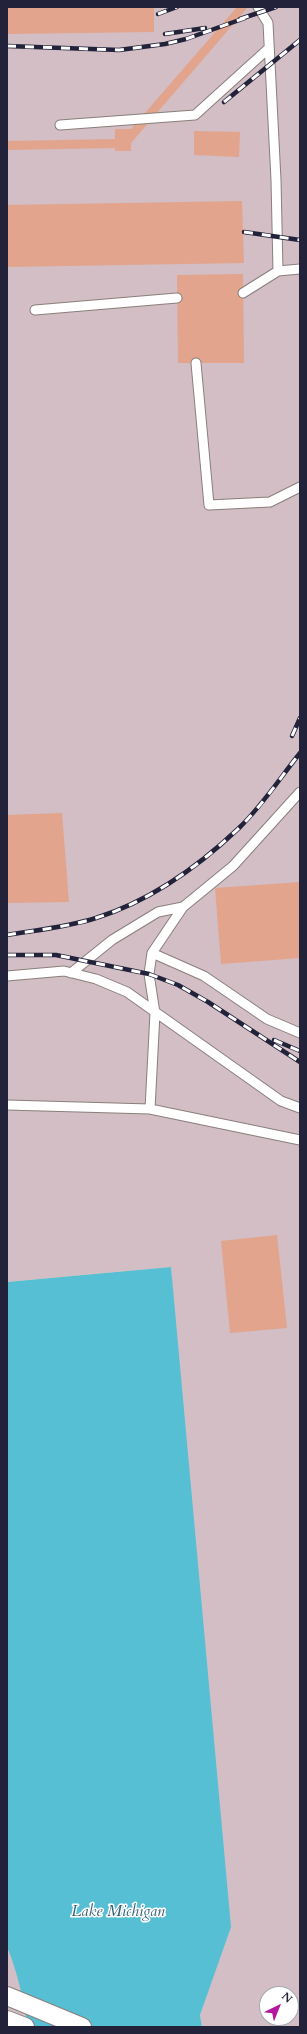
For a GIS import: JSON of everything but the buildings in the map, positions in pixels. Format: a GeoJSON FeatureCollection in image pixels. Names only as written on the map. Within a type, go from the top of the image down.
{"type":"FeatureCollection","features":[{"type":"Feature","properties":{"kind":"street"},"geometry":{"type":"LineString","coordinates":[[7,1996],[82,2027]]}},
{"type":"Feature","properties":{"kind":"street"},"geometry":{"type":"LineString","coordinates":[[7,2020],[25,2027]]}},
{"type":"Feature","properties":{"kind":"lane"},"geometry":{"type":"LineString","coordinates":[[258,7],[268,23],[276,180],[278,271]]}},
{"type":"Feature","properties":{"kind":"lane"},"geometry":{"type":"LineString","coordinates":[[60,125],[195,115],[269,48]]}},
{"type":"Feature","properties":{"kind":"lane"},"geometry":{"type":"LineString","coordinates":[[243,293],[278,271],[300,269]]}},
{"type":"Feature","properties":{"kind":"lane"},"geometry":{"type":"LineString","coordinates":[[35,310],[178,298]]}},
{"type":"Feature","properties":{"kind":"lane"},"geometry":{"type":"LineString","coordinates":[[196,363],[209,505],[270,502],[300,487]]}},
{"type":"Feature","properties":{"kind":"lane"},"geometry":{"type":"LineString","coordinates":[[150,1109],[155,1013],[149,974],[152,954],[182,907],[233,866],[300,792]]}},
{"type":"Feature","properties":{"kind":"lane"},"geometry":{"type":"LineString","coordinates":[[71,973],[112,940],[158,912],[182,907]]}},
{"type":"Feature","properties":{"kind":"lane"},"geometry":{"type":"LineString","coordinates":[[152,954],[204,976],[267,1019],[300,1033]]}},
{"type":"Feature","properties":{"kind":"lane"},"geometry":{"type":"LineString","coordinates":[[7,976],[64,970],[96,979],[127,992],[281,1101],[300,1108]]}},
{"type":"Feature","properties":{"kind":"lane"},"geometry":{"type":"LineString","coordinates":[[7,1106],[150,1109],[300,1140]]}},
{"type":"Feature","properties":{"kind":"shaded area"},"geometry":{"type":"Polygon","coordinates":[[[7,7],[300,7],[300,2027],[202,2027],[200,2015],[212,1978],[171,1267],[7,1282],[7,7]]]}},
{"type":"Feature","properties":{"kind":"shaded area"},"geometry":{"type":"Polygon","coordinates":[[[7,1947],[15,1967],[22,1993],[28,2027],[7,2027],[7,1947]]]}},
{"type":"Feature","properties":{"kind":"water","name":"Lake Michigan"},"geometry":{"type":"Polygon","coordinates":[[[171,1267],[231,1927],[200,2015],[202,2027],[28,2027],[17,1976],[7,1947],[7,1282],[171,1267]]]}},
{"type":"Feature","properties":{"kind":"railway"},"geometry":{"type":"LineString","coordinates":[[158,14],[177,7]]}},
{"type":"Feature","properties":{"kind":"railway"},"geometry":{"type":"LineString","coordinates":[[240,19],[276,7]]}},
{"type":"Feature","properties":{"kind":"railway"},"geometry":{"type":"LineString","coordinates":[[7,46],[119,50],[165,44],[186,39],[245,18]]}},
{"type":"Feature","properties":{"kind":"railway"},"geometry":{"type":"LineString","coordinates":[[165,34],[205,28]]}},
{"type":"Feature","properties":{"kind":"railway"},"geometry":{"type":"LineString","coordinates":[[224,102],[300,40]]}},
{"type":"Feature","properties":{"kind":"railway"},"geometry":{"type":"LineString","coordinates":[[244,232],[300,240]]}},
{"type":"Feature","properties":{"kind":"railway"},"geometry":{"type":"LineString","coordinates":[[292,736],[300,718]]}},
{"type":"Feature","properties":{"kind":"railway"},"geometry":{"type":"LineString","coordinates":[[7,935],[63,926],[96,918],[135,902],[172,881],[207,856],[239,828],[263,801],[300,753]]}},
{"type":"Feature","properties":{"kind":"railway"},"geometry":{"type":"LineString","coordinates":[[7,955],[56,955],[149,974],[178,985],[208,1002],[300,1062]]}},
{"type":"Feature","properties":{"kind":"railway"},"geometry":{"type":"LineString","coordinates":[[274,1040],[300,1051]]}}]}
